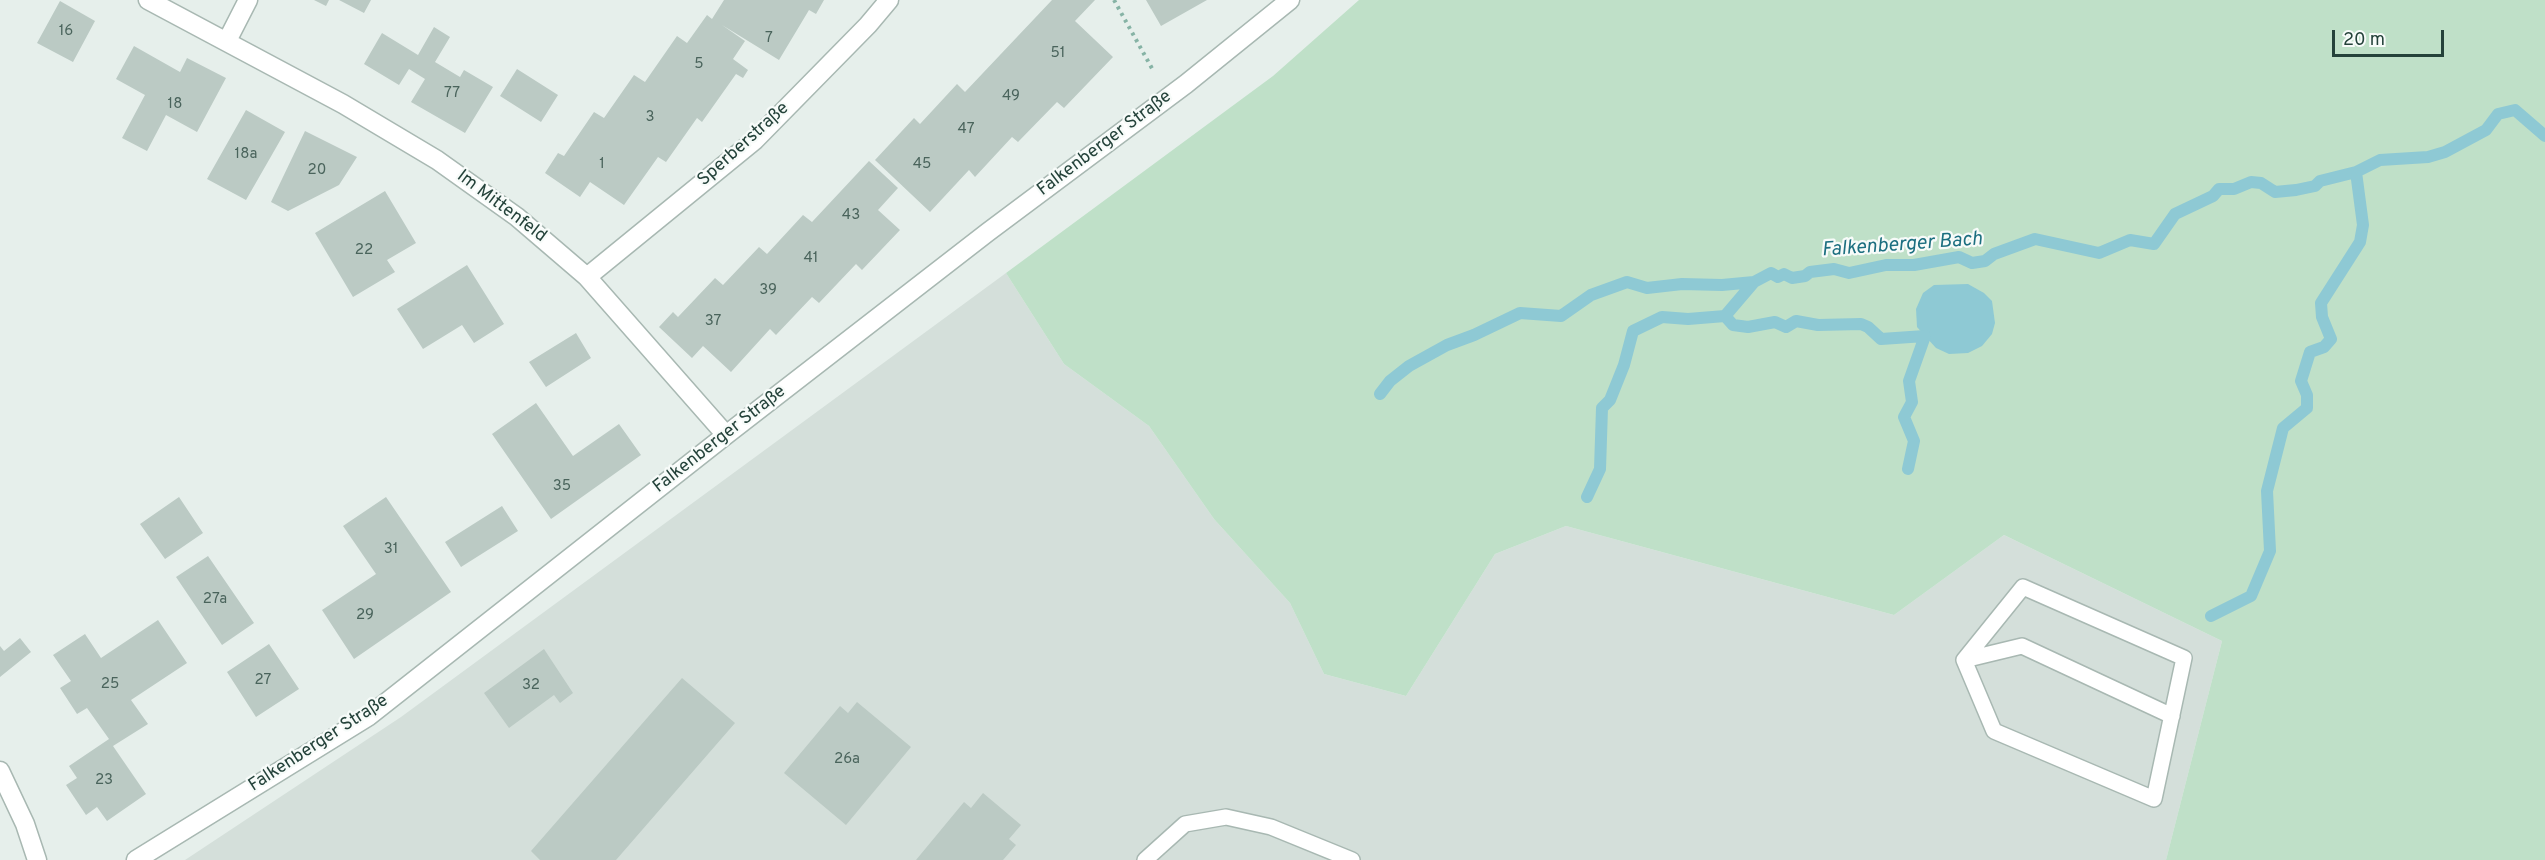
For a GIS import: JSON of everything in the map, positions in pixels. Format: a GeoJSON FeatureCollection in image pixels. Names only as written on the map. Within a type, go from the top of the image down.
{"type":"FeatureCollection","features":[{"type":"Feature","properties":{"kind":"street","name":"Im Mittenfeld"},"geometry":{"type":"LineString","coordinates":[[148,0],[343,104],[437,160],[517,217],[587,277],[726,435]]}},
{"type":"Feature","properties":{"kind":"street"},"geometry":{"type":"LineString","coordinates":[[227,41],[248,0]]}},
{"type":"Feature","properties":{"kind":"street","name":"Sperberstraße"},"geometry":{"type":"LineString","coordinates":[[587,277],[755,140],[867,26],[889,0]]}},
{"type":"Feature","properties":{"kind":"street","name":"Falkenberger Straße"},"geometry":{"type":"LineString","coordinates":[[136,860],[369,716],[726,435],[988,232],[1168,97],[1290,0]]}},
{"type":"Feature","properties":{"kind":"street"},"geometry":{"type":"LineString","coordinates":[[0,771],[25,824],[37,860]]}},
{"type":"Feature","properties":{"kind":"lane"},"geometry":{"type":"LineString","coordinates":[[2023,587],[2184,658],[2154,799],[1994,730],[1964,660],[2023,587]]}},
{"type":"Feature","properties":{"kind":"lane"},"geometry":{"type":"LineString","coordinates":[[1964,660],[2022,646],[2172,716]]}},
{"type":"Feature","properties":{"kind":"lane"},"geometry":{"type":"LineString","coordinates":[[1145,860],[1185,824],[1226,817],[1271,827],[1352,860]]}},
{"type":"Feature","properties":{"kind":"path"},"geometry":{"type":"LineString","coordinates":[[1114,0],[1168,97]]}},
{"type":"Feature","properties":{"kind":"shaded area"},"geometry":{"type":"Polygon","coordinates":[[[1006,273],[1064,364],[1149,426],[1214,519],[1290,603],[1324,674],[1406,696],[1495,554],[1566,526],[1894,615],[2004,535],[2222,641],[2166,860],[185,860],[401,717],[1006,273]]]}},
{"type":"Feature","properties":{"kind":"green space"},"geometry":{"type":"Polygon","coordinates":[[[1359,0],[2545,0],[2545,860],[2166,860],[2222,641],[2004,535],[1894,615],[1566,526],[1495,554],[1406,696],[1324,674],[1290,603],[1214,519],[1149,426],[1064,364],[1006,273],[1273,76],[1359,0]]]}},
{"type":"Feature","properties":{"kind":"water"},"geometry":{"type":"Polygon","coordinates":[[[1968,284],[1984,293],[1992,301],[1995,323],[1992,334],[1982,346],[1968,353],[1949,354],[1936,348],[1917,327],[1916,309],[1923,293],[1934,285],[1968,284]]]}},
{"type":"Feature","properties":{"kind":"building"},"geometry":{"type":"Polygon","coordinates":[[[314,0],[329,0],[326,6],[314,0]]]}},
{"type":"Feature","properties":{"kind":"building"},"geometry":{"type":"Polygon","coordinates":[[[339,0],[371,0],[364,13],[339,0]]]}},
{"type":"Feature","properties":{"kind":"building"},"geometry":{"type":"Polygon","coordinates":[[[724,0],[824,0],[816,14],[809,10],[779,60],[722,25],[745,41],[733,59],[748,70],[743,78],[736,74],[702,122],[697,118],[666,162],[658,157],[624,205],[590,182],[580,197],[545,173],[558,153],[564,156],[594,112],[604,118],[634,75],[645,82],[677,36],[687,43],[707,15],[712,19],[724,0]]]}},
{"type":"Feature","properties":{"kind":"building"},"geometry":{"type":"Polygon","coordinates":[[[1052,0],[1095,0],[1075,21],[1113,57],[1064,108],[1057,102],[1018,142],[1012,137],[975,177],[969,170],[930,212],[875,160],[914,118],[920,124],[957,84],[965,92],[1052,0]]]}},
{"type":"Feature","properties":{"kind":"building"},"geometry":{"type":"Polygon","coordinates":[[[1146,0],[1207,0],[1161,26],[1146,0]]]}},
{"type":"Feature","properties":{"kind":"building"},"geometry":{"type":"Polygon","coordinates":[[[60,1],[95,21],[73,62],[37,43],[60,1]]]}},
{"type":"Feature","properties":{"kind":"building"},"geometry":{"type":"Polygon","coordinates":[[[434,27],[450,37],[435,62],[460,77],[464,70],[493,87],[465,133],[411,102],[425,79],[409,69],[399,85],[364,64],[382,33],[418,55],[434,27]]]}},
{"type":"Feature","properties":{"kind":"building"},"geometry":{"type":"Polygon","coordinates":[[[134,46],[180,72],[187,58],[226,78],[197,132],[166,115],[147,151],[122,138],[145,95],[116,79],[134,46]]]}},
{"type":"Feature","properties":{"kind":"building"},"geometry":{"type":"Polygon","coordinates":[[[517,69],[558,95],[541,122],[500,96],[517,69]]]}},
{"type":"Feature","properties":{"kind":"building"},"geometry":{"type":"Polygon","coordinates":[[[246,110],[285,132],[246,200],[207,179],[246,110]]]}},
{"type":"Feature","properties":{"kind":"building"},"geometry":{"type":"Polygon","coordinates":[[[305,131],[357,157],[339,185],[288,211],[271,202],[305,131]]]}},
{"type":"Feature","properties":{"kind":"building"},"geometry":{"type":"Polygon","coordinates":[[[869,161],[898,188],[878,210],[900,230],[862,270],[856,264],[819,303],[812,297],[776,335],[770,329],[731,372],[703,346],[692,358],[659,327],[673,312],[678,317],[715,278],[723,285],[759,247],[767,254],[803,215],[812,222],[869,161]]]}},
{"type":"Feature","properties":{"kind":"building"},"geometry":{"type":"Polygon","coordinates":[[[385,191],[416,243],[387,260],[395,272],[353,297],[315,233],[385,191]]]}},
{"type":"Feature","properties":{"kind":"building"},"geometry":{"type":"Polygon","coordinates":[[[467,265],[504,324],[474,343],[462,325],[423,349],[397,309],[467,265]]]}},
{"type":"Feature","properties":{"kind":"building"},"geometry":{"type":"Polygon","coordinates":[[[576,333],[591,358],[546,387],[529,362],[576,333]]]}},
{"type":"Feature","properties":{"kind":"building"},"geometry":{"type":"Polygon","coordinates":[[[536,403],[573,456],[619,424],[641,455],[551,519],[492,434],[536,403]]]}},
{"type":"Feature","properties":{"kind":"building"},"geometry":{"type":"Polygon","coordinates":[[[179,497],[203,533],[165,559],[140,524],[179,497]]]}},
{"type":"Feature","properties":{"kind":"building"},"geometry":{"type":"Polygon","coordinates":[[[386,497],[451,592],[354,659],[322,610],[376,574],[343,526],[386,497]]]}},
{"type":"Feature","properties":{"kind":"building"},"geometry":{"type":"Polygon","coordinates":[[[502,506],[518,531],[461,567],[445,542],[502,506]]]}},
{"type":"Feature","properties":{"kind":"building"},"geometry":{"type":"Polygon","coordinates":[[[208,556],[254,623],[222,645],[176,577],[208,556]]]}},
{"type":"Feature","properties":{"kind":"building"},"geometry":{"type":"Polygon","coordinates":[[[158,620],[187,663],[131,700],[148,724],[113,746],[146,794],[107,821],[97,807],[86,815],[66,785],[77,778],[69,766],[109,739],[87,708],[77,714],[60,688],[71,681],[53,655],[85,634],[101,658],[158,620]]]}},
{"type":"Feature","properties":{"kind":"building"},"geometry":{"type":"Polygon","coordinates":[[[20,638],[31,652],[0,677],[0,646],[4,651],[20,638]]]}},
{"type":"Feature","properties":{"kind":"building"},"geometry":{"type":"Polygon","coordinates":[[[269,644],[299,689],[256,717],[227,672],[269,644]]]}},
{"type":"Feature","properties":{"kind":"building"},"geometry":{"type":"Polygon","coordinates":[[[544,649],[573,693],[560,703],[554,695],[509,728],[484,693],[544,649]]]}},
{"type":"Feature","properties":{"kind":"building"},"geometry":{"type":"Polygon","coordinates":[[[682,678],[735,723],[616,860],[540,860],[531,851],[682,678]]]}},
{"type":"Feature","properties":{"kind":"building"},"geometry":{"type":"Polygon","coordinates":[[[857,702],[911,747],[846,825],[784,773],[840,706],[848,713],[857,702]]]}},
{"type":"Feature","properties":{"kind":"building"},"geometry":{"type":"Polygon","coordinates":[[[983,793],[1021,825],[1009,839],[1016,845],[1003,860],[916,860],[964,802],[971,808],[983,793]]]}},
{"type":"Feature","properties":{"kind":"waterway","name":"Falkenberger Bach"},"geometry":{"type":"LineString","coordinates":[[1380,394],[1390,381],[1409,366],[1447,345],[1520,313],[1561,316],[1591,295],[1627,282],[1647,288],[1682,284],[1722,285],[1754,282],[1771,273],[1778,277],[1784,274],[1792,278],[1805,276],[1810,272],[1834,269],[1849,273],[1886,265],[1914,265],[1959,257],[1972,263],[1985,261],[1994,254],[2035,239],[2099,253],[2130,240],[2154,244],[2175,214],[2213,196],[2219,189],[2234,189],[2251,182],[2261,183],[2275,192],[2296,190],[2356,172],[2380,160],[2428,157],[2445,152],[2486,130],[2498,114],[2515,110],[2545,136]]}},
{"type":"Feature","properties":{"kind":"waterway"},"geometry":{"type":"LineString","coordinates":[[2211,616],[2251,596],[2270,551],[2267,491],[2283,428],[2307,408],[2307,395],[2301,381],[2310,352],[2324,347],[2331,339],[2322,317],[2321,303],[2360,242],[2363,225],[2356,172]]}},
{"type":"Feature","properties":{"kind":"waterway"},"geometry":{"type":"LineString","coordinates":[[1587,497],[1600,469],[1602,408],[1610,400],[1624,365],[1633,331],[1662,317],[1688,319],[1725,316],[1754,282]]}},
{"type":"Feature","properties":{"kind":"waterway"},"geometry":{"type":"LineString","coordinates":[[1725,316],[1733,325],[1748,327],[1775,322],[1786,327],[1796,321],[1818,325],[1861,324],[1881,339],[1925,336],[1909,381],[1912,402],[1904,417],[1914,441],[1908,469]]}}]}
